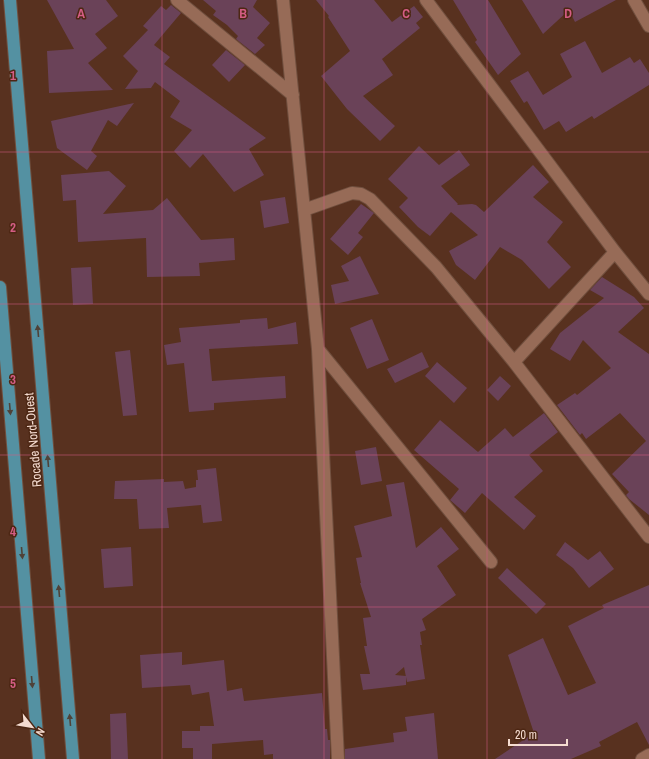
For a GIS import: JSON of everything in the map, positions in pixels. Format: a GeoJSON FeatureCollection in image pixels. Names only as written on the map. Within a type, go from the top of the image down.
{"type":"FeatureCollection","features":[{"type":"Feature","properties":{"kind":"main road","name":"Rocade Nord-Ouest"},"geometry":{"type":"LineString","coordinates":[[10,0],[73,759]]}},
{"type":"Feature","properties":{"kind":"main road","name":"Rocade Nord-Ouest"},"geometry":{"type":"LineString","coordinates":[[0,287],[39,759]]}},
{"type":"Feature","properties":{"kind":"street"},"geometry":{"type":"LineString","coordinates":[[177,0],[293,95]]}},
{"type":"Feature","properties":{"kind":"street"},"geometry":{"type":"LineString","coordinates":[[283,0],[318,349],[338,759]]}},
{"type":"Feature","properties":{"kind":"street"},"geometry":{"type":"LineString","coordinates":[[426,0],[614,252],[649,294]]}},
{"type":"Feature","properties":{"kind":"street"},"geometry":{"type":"LineString","coordinates":[[634,0],[649,26]]}},
{"type":"Feature","properties":{"kind":"street"},"geometry":{"type":"LineString","coordinates":[[304,210],[352,193],[361,194],[370,199],[436,267],[514,362],[649,536]]}},
{"type":"Feature","properties":{"kind":"street"},"geometry":{"type":"LineString","coordinates":[[514,362],[614,252]]}},
{"type":"Feature","properties":{"kind":"street"},"geometry":{"type":"LineString","coordinates":[[318,349],[491,562]]}},
{"type":"Feature","properties":{"kind":"street"},"geometry":{"type":"LineString","coordinates":[[642,759],[649,756]]}},
{"type":"Feature","properties":{"kind":"building"},"geometry":{"type":"Polygon","coordinates":[[[47,0],[106,0],[118,16],[95,34],[107,48],[88,63],[113,90],[49,93],[47,51],[74,49],[47,0]]]}},
{"type":"Feature","properties":{"kind":"building"},"geometry":{"type":"Polygon","coordinates":[[[203,0],[257,0],[253,7],[270,23],[257,38],[265,45],[255,54],[236,39],[238,36],[227,25],[213,15],[216,11],[203,0]]]}},
{"type":"Feature","properties":{"kind":"building"},"geometry":{"type":"Polygon","coordinates":[[[316,0],[374,0],[392,22],[414,6],[423,17],[416,23],[420,28],[382,59],[393,75],[363,96],[395,126],[380,141],[347,109],[321,76],[350,51],[328,17],[329,16],[316,0]]]}},
{"type":"Feature","properties":{"kind":"building"},"geometry":{"type":"Polygon","coordinates":[[[453,0],[488,0],[521,54],[498,75],[475,42],[477,40],[453,0]]]}},
{"type":"Feature","properties":{"kind":"building"},"geometry":{"type":"Polygon","coordinates":[[[522,0],[616,0],[575,22],[569,10],[543,34],[522,0]]]}},
{"type":"Feature","properties":{"kind":"building"},"geometry":{"type":"Polygon","coordinates":[[[171,5],[181,13],[154,45],[170,57],[164,64],[266,138],[249,149],[264,175],[234,192],[203,154],[190,168],[174,151],[192,130],[170,117],[180,101],[155,82],[151,88],[125,89],[138,71],[123,56],[148,30],[143,26],[161,6],[166,10],[171,5]]]}},
{"type":"Feature","properties":{"kind":"building"},"geometry":{"type":"Polygon","coordinates":[[[585,41],[602,73],[630,57],[634,63],[640,59],[649,73],[649,85],[594,119],[592,116],[566,132],[559,121],[544,130],[527,101],[524,103],[510,81],[528,71],[543,95],[572,77],[560,54],[585,41]]]}},
{"type":"Feature","properties":{"kind":"building"},"geometry":{"type":"Polygon","coordinates":[[[226,50],[245,65],[229,82],[212,65],[226,50]]]}},
{"type":"Feature","properties":{"kind":"building"},"geometry":{"type":"Polygon","coordinates":[[[134,103],[117,126],[108,120],[91,151],[97,156],[87,170],[57,148],[51,121],[134,103]]]}},
{"type":"Feature","properties":{"kind":"building"},"geometry":{"type":"Polygon","coordinates":[[[419,146],[439,165],[459,150],[470,165],[441,186],[458,204],[457,205],[476,205],[484,212],[533,165],[549,182],[533,197],[563,222],[547,242],[571,267],[549,289],[522,260],[500,247],[475,280],[456,265],[449,251],[478,235],[451,212],[430,236],[418,227],[399,207],[408,198],[388,179],[419,146]]]}},
{"type":"Feature","properties":{"kind":"building"},"geometry":{"type":"Polygon","coordinates":[[[109,171],[126,186],[103,214],[153,210],[167,198],[201,240],[234,238],[235,260],[199,263],[200,276],[147,277],[146,238],[78,242],[76,200],[63,201],[61,175],[109,171]]]}},
{"type":"Feature","properties":{"kind":"building"},"geometry":{"type":"Polygon","coordinates":[[[285,197],[289,223],[264,228],[260,201],[285,197]]]}},
{"type":"Feature","properties":{"kind":"building"},"geometry":{"type":"Polygon","coordinates":[[[361,204],[374,213],[358,233],[363,237],[348,255],[330,239],[361,204]]]}},
{"type":"Feature","properties":{"kind":"building"},"geometry":{"type":"Polygon","coordinates":[[[360,256],[379,294],[335,304],[331,285],[349,281],[341,266],[360,256]]]}},
{"type":"Feature","properties":{"kind":"building"},"geometry":{"type":"Polygon","coordinates":[[[91,267],[93,304],[73,305],[71,268],[91,267]]]}},
{"type":"Feature","properties":{"kind":"building"},"geometry":{"type":"Polygon","coordinates":[[[602,277],[634,297],[644,308],[618,332],[649,354],[649,515],[629,499],[626,495],[629,492],[612,474],[646,441],[620,413],[586,439],[582,433],[580,435],[557,405],[575,393],[577,395],[611,368],[583,340],[570,361],[550,349],[560,333],[604,298],[590,290],[602,277]]]}},
{"type":"Feature","properties":{"kind":"building"},"geometry":{"type":"Polygon","coordinates":[[[267,318],[268,329],[296,322],[298,344],[209,349],[212,381],[285,376],[286,398],[214,403],[214,410],[189,412],[184,363],[167,365],[164,345],[181,342],[179,328],[240,323],[240,320],[267,318]]]}},
{"type":"Feature","properties":{"kind":"building"},"geometry":{"type":"Polygon","coordinates":[[[372,319],[389,360],[367,369],[350,328],[372,319]]]}},
{"type":"Feature","properties":{"kind":"building"},"geometry":{"type":"Polygon","coordinates":[[[130,350],[137,415],[123,416],[115,352],[130,350]]]}},
{"type":"Feature","properties":{"kind":"building"},"geometry":{"type":"Polygon","coordinates":[[[422,352],[429,367],[395,383],[387,369],[422,352]]]}},
{"type":"Feature","properties":{"kind":"building"},"geometry":{"type":"Polygon","coordinates":[[[437,362],[467,388],[454,403],[425,376],[437,362]]]}},
{"type":"Feature","properties":{"kind":"building"},"geometry":{"type":"Polygon","coordinates":[[[500,376],[511,386],[498,401],[487,390],[500,376]]]}},
{"type":"Feature","properties":{"kind":"building"},"geometry":{"type":"Polygon","coordinates":[[[544,413],[558,432],[529,455],[543,471],[514,497],[536,516],[524,530],[482,493],[465,513],[450,500],[459,489],[414,450],[440,420],[478,452],[505,428],[513,437],[544,413]]]}},
{"type":"Feature","properties":{"kind":"building"},"geometry":{"type":"Polygon","coordinates":[[[376,447],[382,481],[361,485],[355,451],[376,447]]]}},
{"type":"Feature","properties":{"kind":"building"},"geometry":{"type":"Polygon","coordinates":[[[216,468],[222,521],[203,523],[201,505],[167,508],[169,528],[139,529],[137,499],[114,499],[115,481],[164,479],[164,482],[183,481],[185,489],[196,487],[196,480],[198,480],[197,470],[216,468]]]}},
{"type":"Feature","properties":{"kind":"building"},"geometry":{"type":"Polygon","coordinates":[[[404,482],[416,548],[441,527],[459,549],[437,566],[456,595],[422,619],[426,630],[420,632],[422,645],[420,645],[425,679],[407,682],[406,677],[406,685],[363,690],[360,674],[370,674],[364,646],[367,646],[363,618],[371,617],[360,583],[356,558],[362,557],[354,526],[392,516],[386,485],[404,482]],[[404,667],[395,675],[406,676],[404,667]]]}},
{"type":"Feature","properties":{"kind":"building"},"geometry":{"type":"Polygon","coordinates":[[[565,542],[588,560],[600,551],[614,569],[589,588],[573,568],[556,555],[565,542]]]}},
{"type":"Feature","properties":{"kind":"building"},"geometry":{"type":"Polygon","coordinates":[[[131,547],[133,586],[104,588],[101,549],[131,547]]]}},
{"type":"Feature","properties":{"kind":"building"},"geometry":{"type":"Polygon","coordinates":[[[507,568],[546,604],[536,614],[498,578],[507,568]]]}},
{"type":"Feature","properties":{"kind":"building"},"geometry":{"type":"Polygon","coordinates":[[[649,585],[649,745],[637,722],[599,742],[601,746],[571,759],[495,759],[534,733],[508,655],[543,638],[568,695],[596,683],[568,626],[604,608],[602,605],[649,585]]]}},
{"type":"Feature","properties":{"kind":"building"},"geometry":{"type":"Polygon","coordinates":[[[182,652],[182,665],[224,660],[227,691],[242,688],[244,701],[322,693],[325,729],[327,729],[328,740],[330,740],[330,759],[273,759],[273,754],[264,755],[263,740],[212,744],[212,759],[193,759],[193,748],[182,748],[182,731],[200,731],[200,726],[214,726],[209,692],[192,695],[190,685],[142,688],[140,655],[182,652]]]}},
{"type":"Feature","properties":{"kind":"building"},"geometry":{"type":"Polygon","coordinates":[[[126,713],[128,759],[111,759],[110,714],[126,713]]]}},
{"type":"Feature","properties":{"kind":"building"},"geometry":{"type":"Polygon","coordinates":[[[434,713],[438,759],[345,759],[345,749],[394,742],[393,733],[407,731],[405,717],[434,713]]]}}]}
